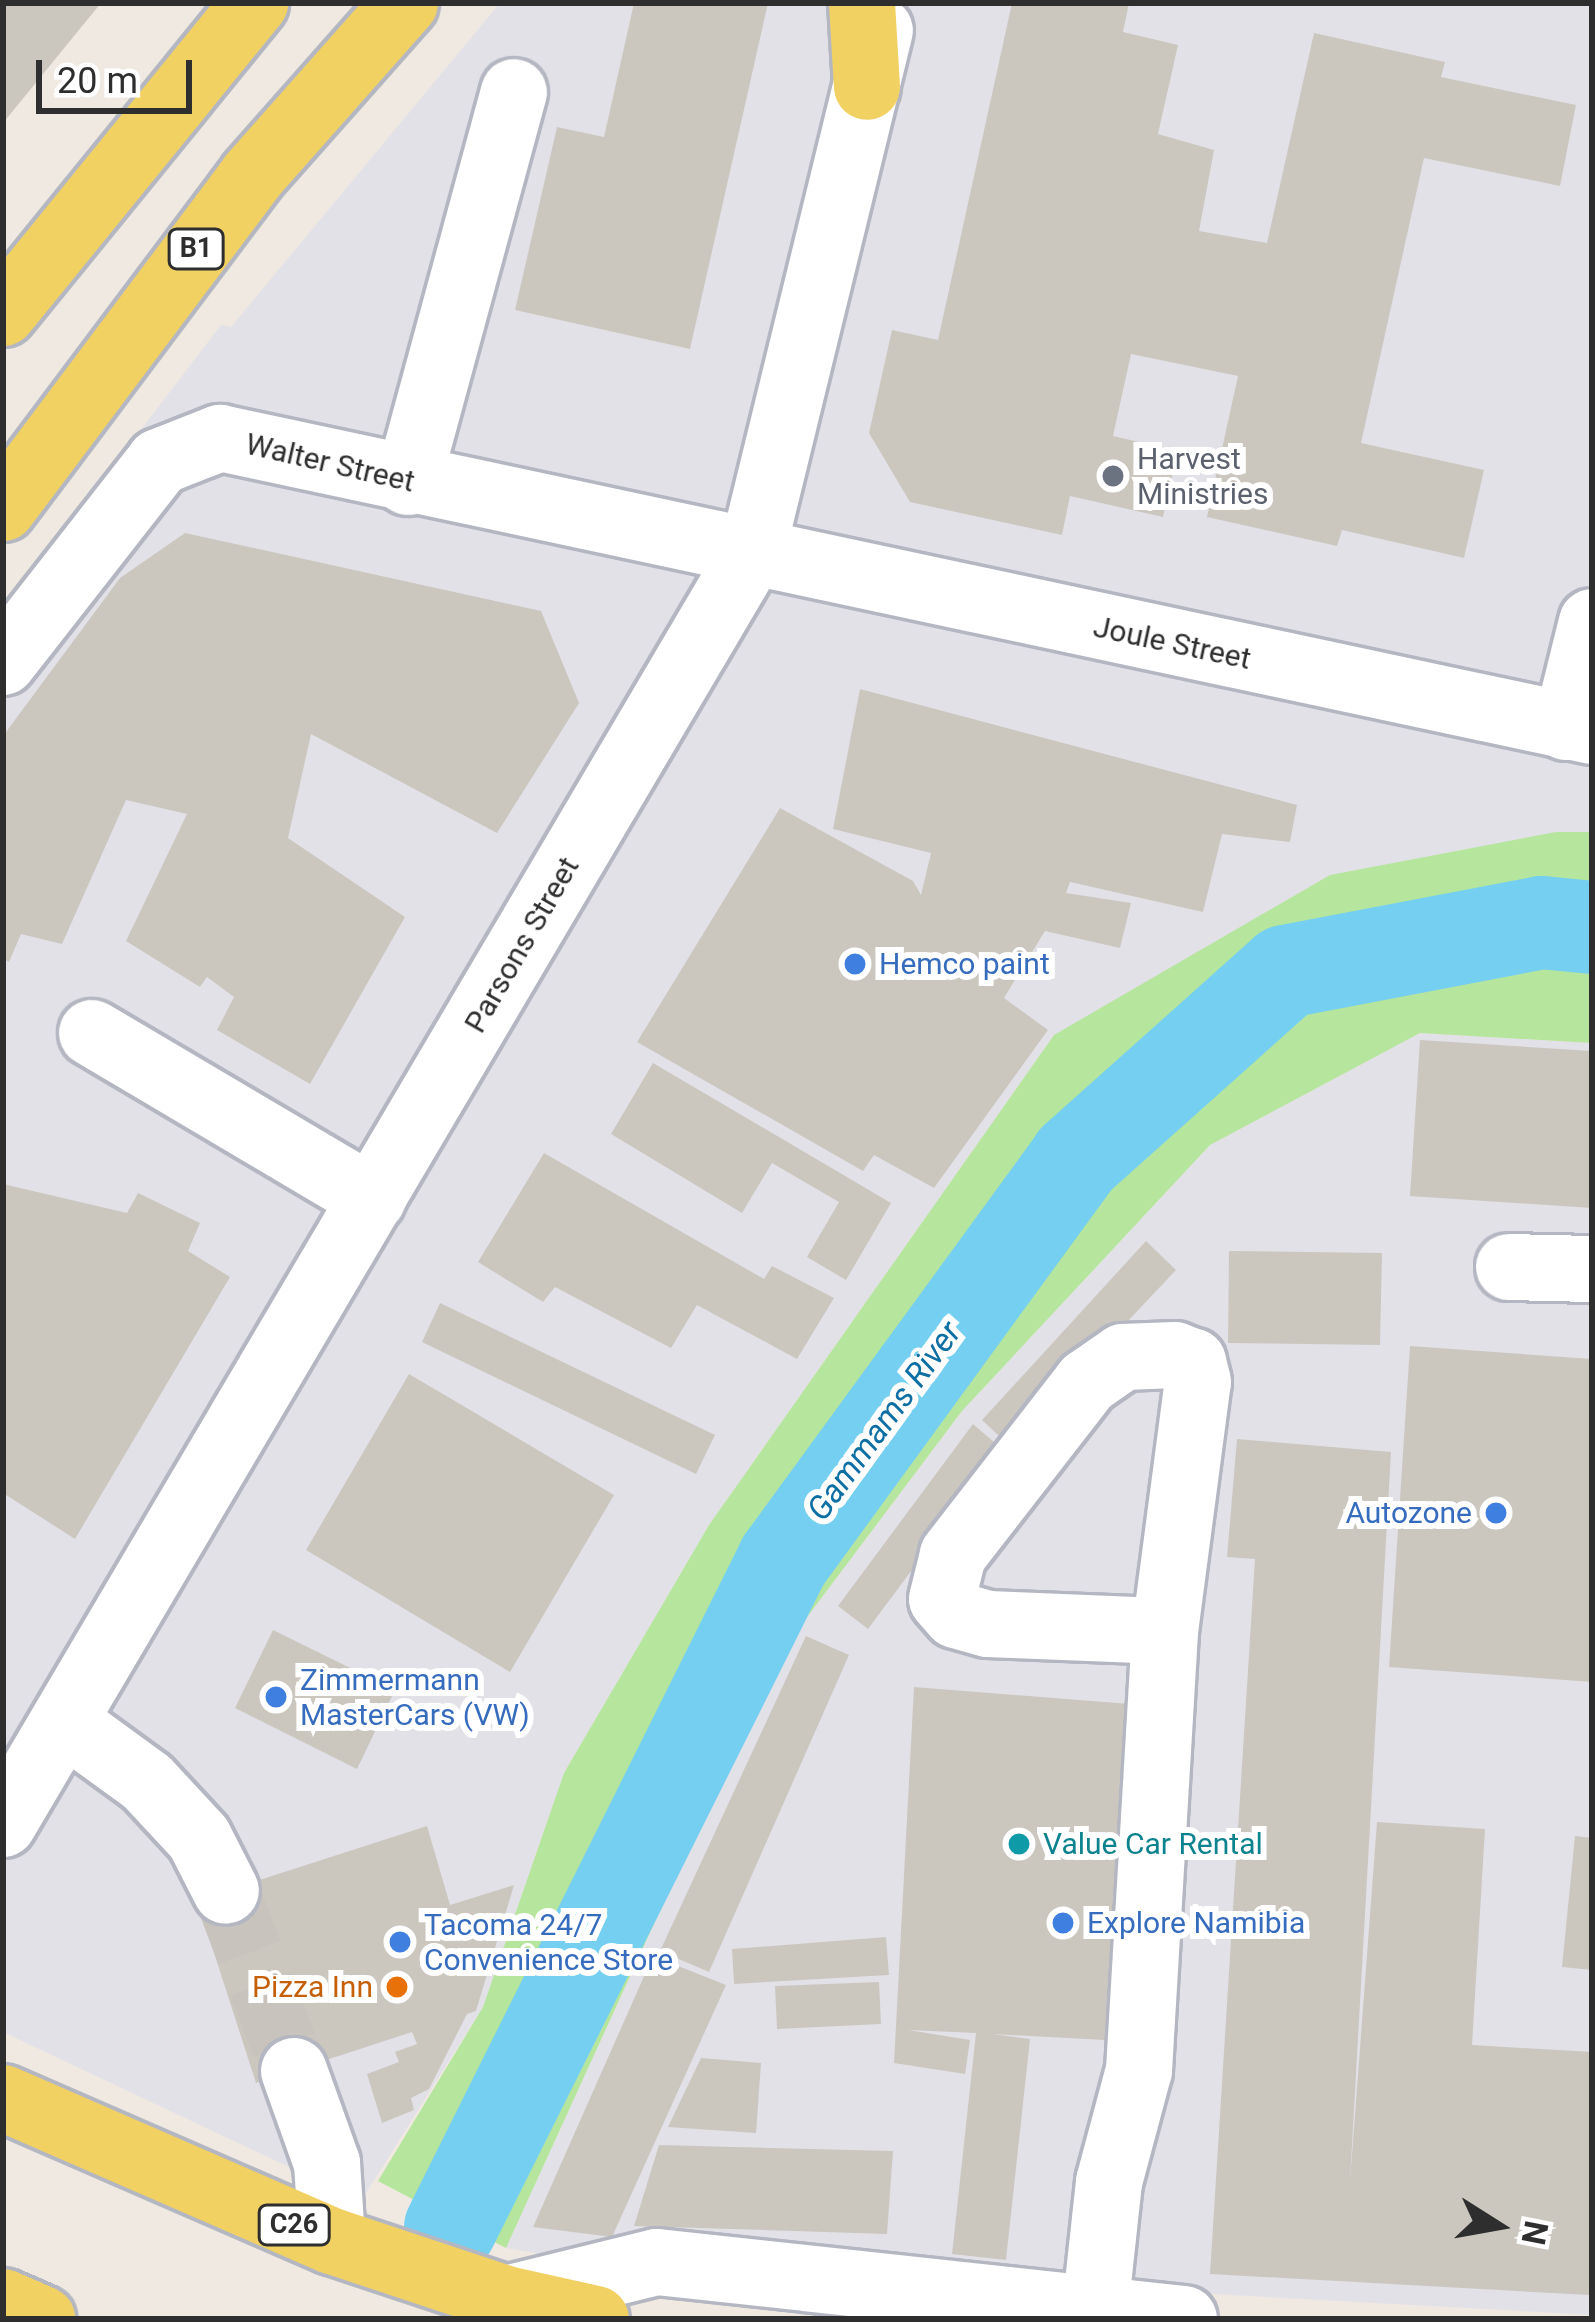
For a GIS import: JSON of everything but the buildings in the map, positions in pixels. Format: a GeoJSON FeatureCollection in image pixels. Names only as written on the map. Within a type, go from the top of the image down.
{"type":"FeatureCollection","features":[{"type":"Feature","properties":{"kind":"main road"},"geometry":{"type":"LineString","coordinates":[[3,313],[255,3]]}},
{"type":"Feature","properties":{"kind":"main road","name":"B1"},"geometry":{"type":"LineString","coordinates":[[3,508],[252,176],[405,3]]}},
{"type":"Feature","properties":{"kind":"main road"},"geometry":{"type":"LineString","coordinates":[[862,3],[867,87]]}},
{"type":"Feature","properties":{"kind":"main road","name":"C26"},"geometry":{"type":"LineString","coordinates":[[3,2098],[332,2241],[506,2300],[596,2319]]}},
{"type":"Feature","properties":{"kind":"main road"},"geometry":{"type":"LineString","coordinates":[[3,2302],[42,2319]]}},
{"type":"Feature","properties":{"kind":"street","name":"Parsons Street"},"geometry":{"type":"LineString","coordinates":[[3,1824],[752,553],[886,3]]}},
{"type":"Feature","properties":{"kind":"street"},"geometry":{"type":"LineString","coordinates":[[408,482],[514,92]]}},
{"type":"Feature","properties":{"kind":"street","name":"Walter Street"},"geometry":{"type":"LineString","coordinates":[[3,662],[159,461],[220,439],[752,553]]}},
{"type":"Feature","properties":{"kind":"street","name":"Joule Street"},"geometry":{"type":"LineString","coordinates":[[752,553],[1579,729]]}},
{"type":"Feature","properties":{"kind":"street"},"geometry":{"type":"LineString","coordinates":[[1579,729],[1592,622]]}},
{"type":"Feature","properties":{"kind":"street"},"geometry":{"type":"LineString","coordinates":[[92,1034],[373,1199]]}},
{"type":"Feature","properties":{"kind":"street"},"geometry":{"type":"LineString","coordinates":[[1509,1267],[1592,1269]]}},
{"type":"Feature","properties":{"kind":"street"},"geometry":{"type":"LineString","coordinates":[[1095,2311],[1108,2182],[1139,2070],[1165,1631],[1198,1382],[1192,1362],[1175,1355],[1123,1358],[1087,1382],[952,1555],[942,1599],[956,1615],[988,1624],[1165,1631]]}},
{"type":"Feature","properties":{"kind":"street"},"geometry":{"type":"LineString","coordinates":[[66,1723],[160,1796],[199,1838],[226,1891]]}},
{"type":"Feature","properties":{"kind":"street"},"geometry":{"type":"LineString","coordinates":[[294,2071],[327,2163],[332,2241]]}},
{"type":"Feature","properties":{"kind":"street"},"geometry":{"type":"LineString","coordinates":[[506,2300],[657,2262],[1184,2319]]}},
{"type":"Feature","properties":{"kind":"shaded area"},"geometry":{"type":"Polygon","coordinates":[[[500,3],[1592,3],[1592,832],[1556,832],[1054,1035],[709,1525],[564,1773],[483,2007],[361,2201],[3,2032],[3,610],[221,325],[231,327],[500,3]]]}},
{"type":"Feature","properties":{"kind":"shaded area"},"geometry":{"type":"Polygon","coordinates":[[[1420,1033],[1592,1043],[1592,2315],[565,2258],[506,2248],[774,1661],[962,1411],[1210,1145],[1420,1033]]]}},
{"type":"Feature","properties":{"kind":"green space"},"geometry":{"type":"Polygon","coordinates":[[[1556,832],[1592,832],[1592,1043],[1420,1033],[1210,1145],[962,1411],[774,1661],[506,2248],[378,2181],[483,2007],[564,1773],[709,1525],[1054,1035],[1330,875],[1556,832]]]}},
{"type":"Feature","properties":{"kind":"waterway","name":"Gammams River"},"geometry":{"type":"LineString","coordinates":[[450,2227],[783,1560],[1075,1159],[1285,971],[1541,922],[1592,927]]}},
{"type":"Feature","properties":{"kind":"tunnel"},"geometry":{"type":"LineString","coordinates":[[226,1891],[294,2071]]}},
{"type":"Feature","properties":{"kind":"place","name":"Harvest Ministries"},"geometry":{"type":"Point","coordinates":[1113,476]}},
{"type":"Feature","properties":{"kind":"place","name":"Hemco paint"},"geometry":{"type":"Point","coordinates":[855,964]}},
{"type":"Feature","properties":{"kind":"place","name":"Autozone"},"geometry":{"type":"Point","coordinates":[1496,1513]}},
{"type":"Feature","properties":{"kind":"place","name":"Zimmermann MasterCars (VW)"},"geometry":{"type":"Point","coordinates":[276,1697]}},
{"type":"Feature","properties":{"kind":"place","name":"Value Car Rental"},"geometry":{"type":"Point","coordinates":[1019,1844]}},
{"type":"Feature","properties":{"kind":"place","name":"Explore Namibia"},"geometry":{"type":"Point","coordinates":[1063,1923]}},
{"type":"Feature","properties":{"kind":"place","name":"Tacoma 24/7 Convenience Store"},"geometry":{"type":"Point","coordinates":[400,1942]}},
{"type":"Feature","properties":{"kind":"place","name":"Pizza Inn"},"geometry":{"type":"Point","coordinates":[397,1987]}}]}
